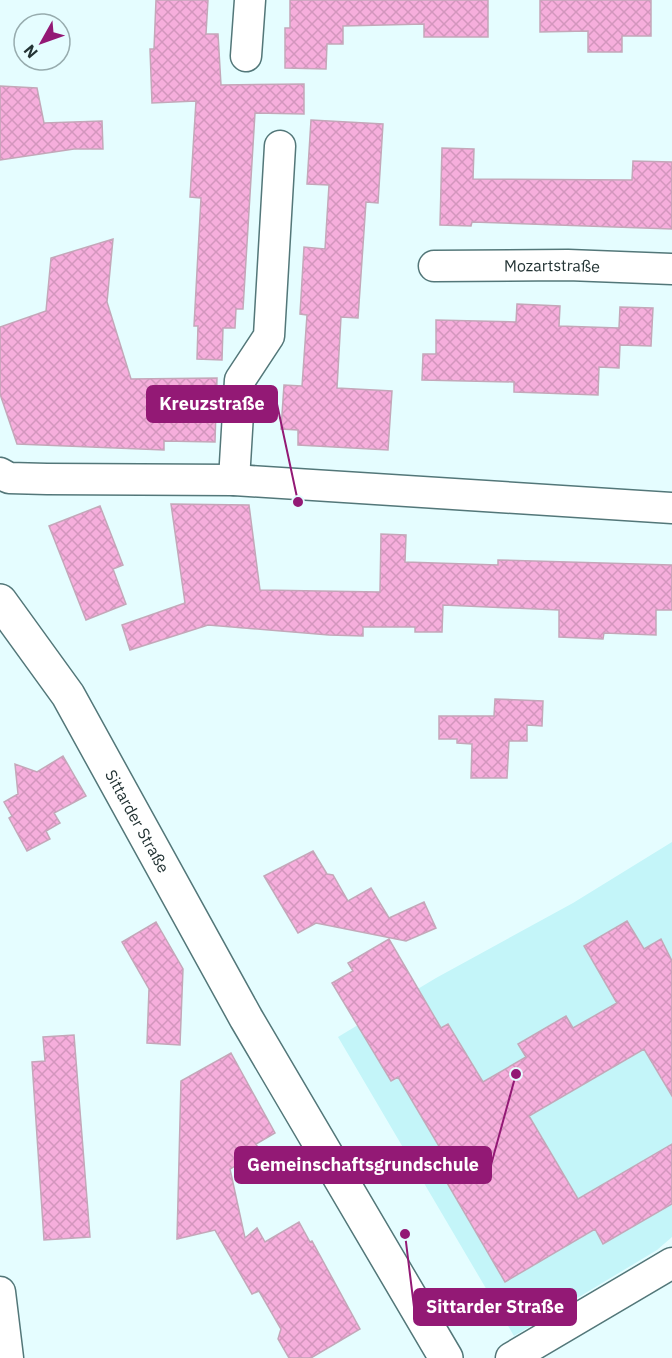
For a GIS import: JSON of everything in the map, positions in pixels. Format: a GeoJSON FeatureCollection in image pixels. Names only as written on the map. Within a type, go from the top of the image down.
{"type":"FeatureCollection","features":[{"type":"Feature","properties":{"kind":"street"},"geometry":{"type":"LineString","coordinates":[[246,56],[250,0]]}},
{"type":"Feature","properties":{"kind":"street"},"geometry":{"type":"LineString","coordinates":[[234,480],[240,380],[269,336],[280,146]]}},
{"type":"Feature","properties":{"kind":"street","name":"Mozartstraße"},"geometry":{"type":"LineString","coordinates":[[434,266],[568,265],[672,269]]}},
{"type":"Feature","properties":{"kind":"street"},"geometry":{"type":"LineString","coordinates":[[0,472],[9,478],[234,480],[672,508]]}},
{"type":"Feature","properties":{"kind":"street","name":"Sittarder Straße"},"geometry":{"type":"LineString","coordinates":[[4,616],[68,695],[246,1018],[446,1358]]}},
{"type":"Feature","properties":{"kind":"street"},"geometry":{"type":"LineString","coordinates":[[511,1358],[672,1263]]}},
{"type":"Feature","properties":{"kind":"street"},"geometry":{"type":"LineString","coordinates":[[0,1292],[8,1358]]}},
{"type":"Feature","properties":{"kind":"shaded area"},"geometry":{"type":"Polygon","coordinates":[[[672,842],[672,1237],[657,1250],[514,1336],[338,1037],[436,978],[573,903],[672,842]]]}},
{"type":"Feature","properties":{"kind":"building"},"geometry":{"type":"Polygon","coordinates":[[[156,0],[208,0],[206,34],[218,34],[221,85],[304,84],[304,114],[255,113],[243,309],[236,309],[235,328],[223,328],[222,360],[197,359],[198,326],[194,326],[201,198],[190,197],[196,101],[152,103],[150,49],[154,49],[156,0]]]}},
{"type":"Feature","properties":{"kind":"building"},"geometry":{"type":"Polygon","coordinates":[[[290,0],[488,0],[488,37],[424,37],[424,24],[343,26],[343,44],[327,44],[326,69],[285,68],[285,28],[290,28],[290,0]]]}},
{"type":"Feature","properties":{"kind":"building"},"geometry":{"type":"Polygon","coordinates":[[[540,0],[651,0],[651,36],[622,36],[622,52],[588,52],[588,31],[540,32],[540,0]]]}},
{"type":"Feature","properties":{"kind":"building"},"geometry":{"type":"Polygon","coordinates":[[[0,86],[37,88],[44,123],[102,121],[103,149],[74,149],[0,160],[0,86]]]}},
{"type":"Feature","properties":{"kind":"building"},"geometry":{"type":"Polygon","coordinates":[[[311,120],[383,124],[378,203],[366,202],[358,318],[341,317],[337,388],[392,391],[388,450],[298,445],[298,430],[281,429],[284,385],[302,386],[307,315],[300,314],[304,247],[325,249],[329,185],[307,184],[311,120]]]}},
{"type":"Feature","properties":{"kind":"building"},"geometry":{"type":"Polygon","coordinates":[[[442,148],[474,149],[473,179],[632,180],[633,161],[672,162],[672,229],[472,222],[471,226],[440,225],[442,148]]]}},
{"type":"Feature","properties":{"kind":"building"},"geometry":{"type":"Polygon","coordinates":[[[113,239],[107,302],[131,379],[217,378],[215,442],[164,441],[164,450],[17,444],[0,394],[0,327],[46,311],[51,258],[113,239]]]}},
{"type":"Feature","properties":{"kind":"building"},"geometry":{"type":"Polygon","coordinates":[[[517,304],[560,306],[559,326],[619,328],[620,307],[653,308],[651,346],[620,345],[619,368],[599,367],[598,395],[514,392],[514,382],[422,380],[423,354],[436,354],[436,320],[516,322],[517,304]]]}},
{"type":"Feature","properties":{"kind":"building"},"geometry":{"type":"Polygon","coordinates":[[[171,504],[249,505],[260,590],[380,592],[381,534],[406,535],[405,562],[498,565],[498,560],[672,565],[672,610],[656,610],[656,635],[604,633],[603,639],[559,637],[559,610],[443,605],[442,632],[415,632],[415,627],[363,627],[363,636],[329,635],[208,625],[130,650],[122,625],[185,603],[171,504]]]}},
{"type":"Feature","properties":{"kind":"building"},"geometry":{"type":"Polygon","coordinates":[[[100,506],[123,565],[113,569],[126,604],[86,620],[49,526],[100,506]]]}},
{"type":"Feature","properties":{"kind":"building"},"geometry":{"type":"Polygon","coordinates":[[[495,699],[543,701],[542,726],[527,725],[527,741],[509,741],[507,778],[471,778],[472,744],[457,743],[457,739],[439,739],[439,716],[494,716],[495,699]]]}},
{"type":"Feature","properties":{"kind":"building"},"geometry":{"type":"Polygon","coordinates":[[[63,756],[86,796],[54,813],[60,823],[46,831],[50,839],[27,851],[9,818],[12,816],[4,802],[18,794],[15,764],[37,772],[63,756]]]}},
{"type":"Feature","properties":{"kind":"building"},"geometry":{"type":"Polygon","coordinates":[[[313,851],[327,874],[333,875],[348,901],[371,888],[389,918],[424,902],[436,928],[406,941],[316,923],[298,933],[264,876],[313,851]]]}},
{"type":"Feature","properties":{"kind":"building"},"geometry":{"type":"Polygon","coordinates":[[[627,921],[644,949],[661,939],[672,961],[672,1096],[644,1049],[529,1116],[578,1199],[672,1144],[672,1204],[603,1244],[595,1229],[505,1282],[436,1164],[446,1158],[398,1077],[391,1081],[332,983],[353,971],[348,963],[389,939],[441,1028],[448,1024],[483,1082],[526,1057],[518,1044],[566,1016],[573,1028],[617,1003],[584,946],[627,921]]]}},
{"type":"Feature","properties":{"kind":"building"},"geometry":{"type":"Polygon","coordinates":[[[156,922],[183,969],[180,1045],[147,1043],[149,989],[122,942],[156,922]]]}},
{"type":"Feature","properties":{"kind":"building"},"geometry":{"type":"Polygon","coordinates":[[[74,1035],[90,1237],[44,1240],[32,1062],[45,1061],[43,1037],[74,1035]]]}},
{"type":"Feature","properties":{"kind":"building"},"geometry":{"type":"Polygon","coordinates":[[[231,1053],[275,1133],[256,1144],[260,1151],[230,1169],[245,1238],[257,1228],[265,1242],[299,1222],[310,1242],[312,1241],[360,1329],[311,1358],[289,1358],[278,1339],[281,1329],[259,1291],[252,1294],[215,1230],[177,1239],[181,1081],[231,1053]]]}},
{"type":"Feature","properties":{"kind":"place","name":"Kreuzstraße"},"geometry":{"type":"Point","coordinates":[298,502]}},
{"type":"Feature","properties":{"kind":"place","name":"Gemeinschaftsgrundschule"},"geometry":{"type":"Point","coordinates":[516,1074]}},
{"type":"Feature","properties":{"kind":"place","name":"Sittarder Straße"},"geometry":{"type":"Point","coordinates":[405,1234]}}]}
